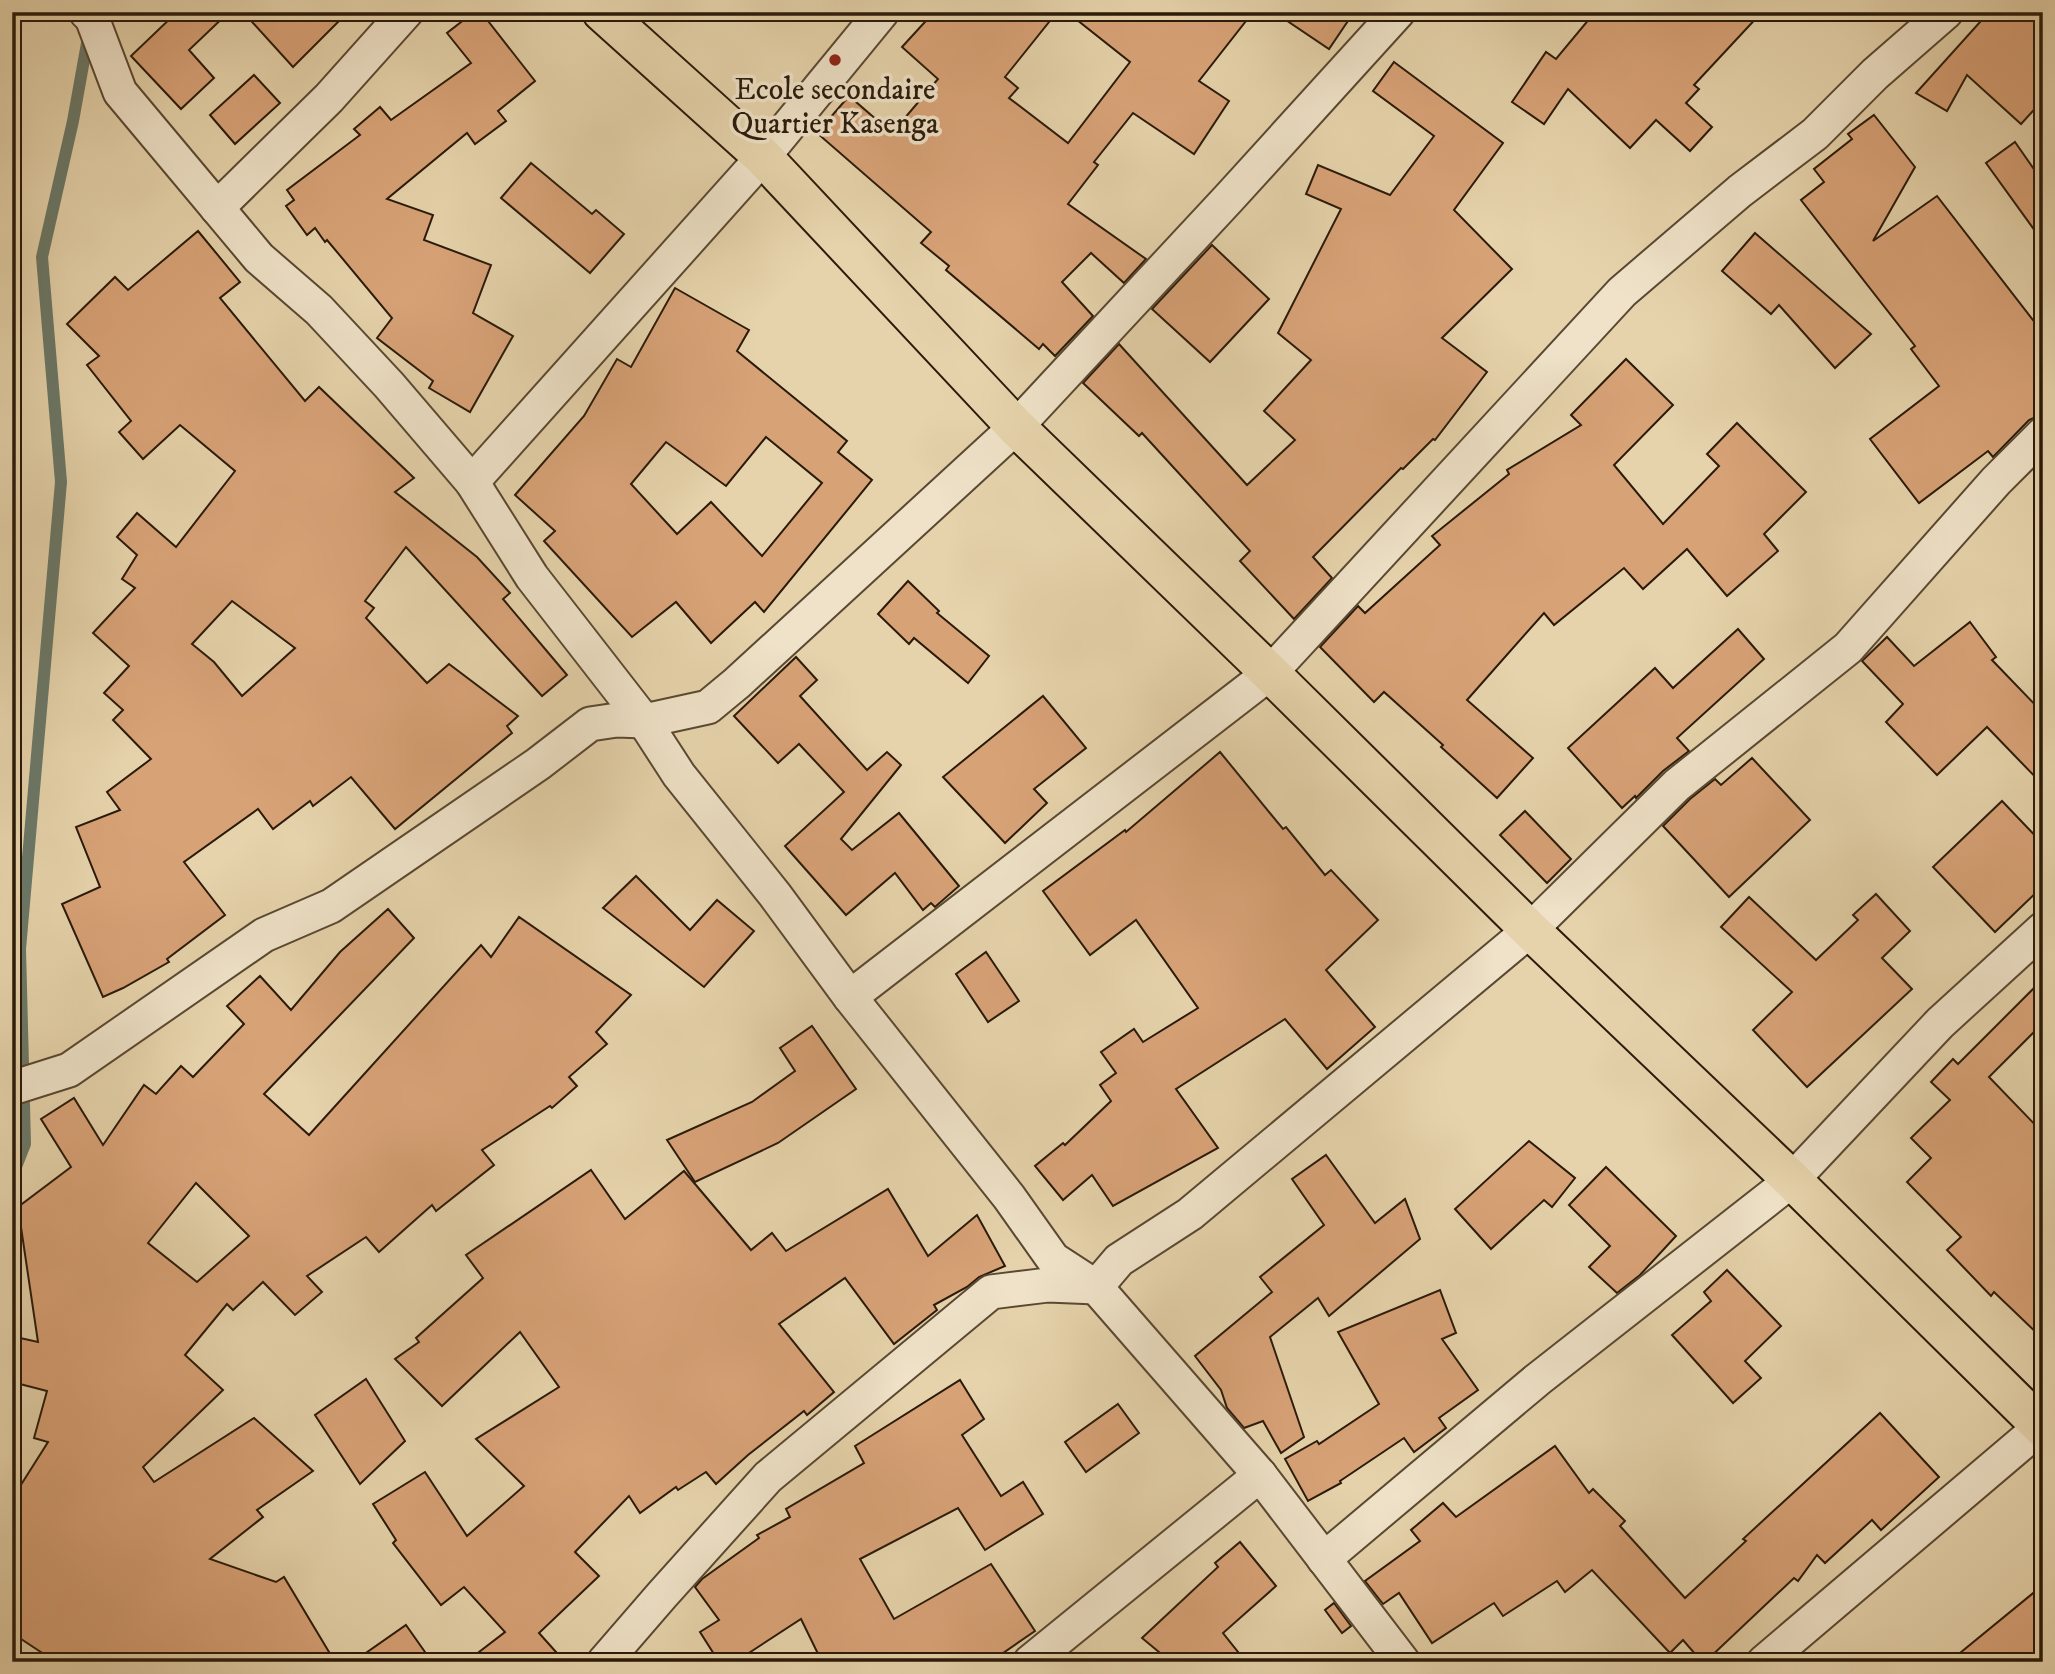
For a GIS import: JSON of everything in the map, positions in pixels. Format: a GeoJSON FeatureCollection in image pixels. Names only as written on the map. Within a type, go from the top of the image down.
{"type":"FeatureCollection","features":[{"type":"Feature","properties":{"kind":"highway"},"geometry":{"type":"LineString","coordinates":[[602,12],[763,157],[1016,427],[2042,1426]]}},
{"type":"Feature","properties":{"kind":"street"},"geometry":{"type":"LineString","coordinates":[[86,12],[92,18],[120,92],[259,258],[319,310],[472,482],[532,577],[644,721],[679,775],[1009,1197],[1053,1259],[1096,1287],[1260,1475],[1403,1662]]}},
{"type":"Feature","properties":{"kind":"street"},"geometry":{"type":"LineString","coordinates":[[217,208],[329,98],[406,12]]}},
{"type":"Feature","properties":{"kind":"street"},"geometry":{"type":"LineString","coordinates":[[472,482],[763,157],[882,12]]}},
{"type":"Feature","properties":{"kind":"street"},"geometry":{"type":"LineString","coordinates":[[12,1088],[69,1070],[264,935],[331,906],[538,764],[590,724],[618,720],[644,721],[708,708],[1016,427],[1398,12]]}},
{"type":"Feature","properties":{"kind":"street"},"geometry":{"type":"LineString","coordinates":[[850,997],[1270,673],[1622,292],[1740,191],[1815,134],[1875,74],[1946,12]]}},
{"type":"Feature","properties":{"kind":"street"},"geometry":{"type":"LineString","coordinates":[[1096,1287],[1119,1260],[1190,1214],[1530,930],[1677,785],[1848,648],[1996,481],[2043,434]]}},
{"type":"Feature","properties":{"kind":"street"},"geometry":{"type":"LineString","coordinates":[[1324,1559],[1537,1380],[1791,1180],[1940,1023],[2043,929]]}},
{"type":"Feature","properties":{"kind":"street"},"geometry":{"type":"LineString","coordinates":[[604,1662],[768,1477],[991,1292],[1048,1285],[1096,1287]]}},
{"type":"Feature","properties":{"kind":"street"},"geometry":{"type":"LineString","coordinates":[[1764,1662],[2042,1426]]}},
{"type":"Feature","properties":{"kind":"street"},"geometry":{"type":"LineString","coordinates":[[1030,1662],[1260,1475]]}},
{"type":"Feature","properties":{"kind":"building"},"geometry":{"type":"Polygon","coordinates":[[[177,12],[229,12],[189,50],[214,78],[181,109],[131,56],[177,12]]]}},
{"type":"Feature","properties":{"kind":"building"},"geometry":{"type":"Polygon","coordinates":[[[243,12],[348,12],[293,67],[243,12]]]}},
{"type":"Feature","properties":{"kind":"building"},"geometry":{"type":"Polygon","coordinates":[[[474,12],[481,12],[535,81],[498,111],[506,121],[475,144],[467,133],[387,199],[433,215],[424,240],[491,265],[473,313],[513,336],[470,412],[429,388],[433,381],[377,338],[392,318],[327,240],[325,242],[315,228],[307,235],[286,206],[294,200],[287,190],[360,135],[354,129],[380,107],[391,120],[471,63],[447,33],[474,12]]]}},
{"type":"Feature","properties":{"kind":"building"},"geometry":{"type":"Polygon","coordinates":[[[934,12],[1057,12],[1005,77],[1018,88],[1009,98],[1068,143],[1130,62],[1067,12],[1253,12],[1199,81],[1229,101],[1194,154],[1133,113],[1094,162],[1098,165],[1068,204],[1146,259],[1124,283],[1091,253],[1062,282],[1093,316],[1055,356],[1043,344],[1039,349],[946,270],[949,266],[921,243],[931,232],[817,133],[849,96],[892,133],[938,79],[902,47],[934,12]]]}},
{"type":"Feature","properties":{"kind":"building"},"geometry":{"type":"Polygon","coordinates":[[[1274,12],[1354,12],[1329,49],[1274,12]]]}},
{"type":"Feature","properties":{"kind":"building"},"geometry":{"type":"Polygon","coordinates":[[[1595,12],[1762,12],[1694,85],[1699,89],[1686,103],[1712,127],[1690,151],[1656,120],[1630,148],[1568,89],[1544,124],[1512,102],[1546,52],[1556,59],[1595,12]]]}},
{"type":"Feature","properties":{"kind":"building"},"geometry":{"type":"Polygon","coordinates":[[[1989,12],[2043,12],[2043,100],[2021,124],[1967,75],[1947,111],[1916,93],[1989,12]]]}},
{"type":"Feature","properties":{"kind":"building"},"geometry":{"type":"Polygon","coordinates":[[[1394,62],[1503,143],[1454,210],[1512,269],[1442,338],[1487,372],[1435,440],[1401,468],[1313,557],[1332,578],[1294,619],[1240,561],[1250,551],[1142,433],[1139,436],[1083,383],[1119,344],[1247,485],[1295,440],[1264,411],[1311,360],[1278,333],[1341,209],[1306,194],[1318,165],[1390,195],[1434,136],[1373,91],[1394,62]]]}},
{"type":"Feature","properties":{"kind":"building"},"geometry":{"type":"Polygon","coordinates":[[[254,75],[280,103],[235,144],[210,115],[254,75]]]}},
{"type":"Feature","properties":{"kind":"building"},"geometry":{"type":"Polygon","coordinates":[[[1874,115],[1915,167],[1873,241],[1937,196],[2043,333],[2043,414],[2029,420],[1993,457],[1988,451],[1919,503],[1870,439],[1939,386],[1911,349],[1915,346],[1801,200],[1824,182],[1814,169],[1852,139],[1848,134],[1874,115]]]}},
{"type":"Feature","properties":{"kind":"building"},"geometry":{"type":"Polygon","coordinates":[[[2015,142],[2043,182],[2043,242],[1986,163],[2015,142]]]}},
{"type":"Feature","properties":{"kind":"building"},"geometry":{"type":"Polygon","coordinates":[[[531,163],[592,214],[596,210],[624,234],[590,273],[501,198],[531,163]]]}},
{"type":"Feature","properties":{"kind":"building"},"geometry":{"type":"Polygon","coordinates":[[[198,231],[240,282],[220,298],[305,401],[319,387],[414,478],[395,492],[477,557],[510,593],[503,599],[567,675],[542,696],[406,547],[365,601],[374,608],[366,618],[427,683],[449,664],[518,716],[507,726],[512,733],[395,829],[351,777],[313,806],[310,801],[273,829],[258,809],[184,862],[225,915],[167,959],[169,962],[103,997],[62,904],[100,887],[76,827],[120,810],[107,792],[151,759],[113,720],[123,710],[104,693],[129,666],[93,633],[135,588],[122,579],[137,555],[117,537],[137,513],[176,547],[235,471],[180,425],[143,459],[119,432],[131,421],[87,365],[99,356],[67,324],[115,277],[128,290],[198,231]],[[232,601],[192,644],[214,662],[242,696],[295,648],[232,601]]]}},
{"type":"Feature","properties":{"kind":"building"},"geometry":{"type":"Polygon","coordinates":[[[1755,233],[1871,334],[1835,368],[1779,305],[1771,314],[1722,271],[1755,233]]]}},
{"type":"Feature","properties":{"kind":"building"},"geometry":{"type":"Polygon","coordinates":[[[1212,245],[1269,299],[1210,362],[1152,309],[1212,245]]]}},
{"type":"Feature","properties":{"kind":"building"},"geometry":{"type":"Polygon","coordinates":[[[675,288],[749,330],[737,351],[847,441],[838,452],[872,480],[764,612],[755,602],[711,643],[676,602],[632,637],[544,541],[555,531],[515,495],[584,416],[617,359],[631,367],[675,288]],[[766,437],[726,486],[666,442],[631,484],[677,534],[711,502],[762,556],[822,483],[766,437]]]}},
{"type":"Feature","properties":{"kind":"building"},"geometry":{"type":"Polygon","coordinates":[[[1626,359],[1673,405],[1614,465],[1663,524],[1719,466],[1707,454],[1737,423],[1806,492],[1764,534],[1778,551],[1727,596],[1687,549],[1643,589],[1624,568],[1554,625],[1544,613],[1467,700],[1533,758],[1497,798],[1384,692],[1374,702],[1320,647],[1358,606],[1365,613],[1440,545],[1432,536],[1509,474],[1507,470],[1581,425],[1571,415],[1626,359]]]}},
{"type":"Feature","properties":{"kind":"building"},"geometry":{"type":"Polygon","coordinates":[[[908,581],[939,611],[937,613],[989,656],[968,683],[914,638],[909,644],[878,614],[908,581]]]}},
{"type":"Feature","properties":{"kind":"building"},"geometry":{"type":"Polygon","coordinates":[[[1970,622],[1996,657],[1992,660],[2043,713],[2043,785],[1987,727],[1937,775],[1886,722],[1903,704],[1862,661],[1887,637],[1914,666],[1970,622]]]}},
{"type":"Feature","properties":{"kind":"building"},"geometry":{"type":"Polygon","coordinates":[[[1738,629],[1764,659],[1677,738],[1689,751],[1622,808],[1568,748],[1655,668],[1673,688],[1738,629]]]}},
{"type":"Feature","properties":{"kind":"building"},"geometry":{"type":"Polygon","coordinates":[[[796,657],[817,680],[800,696],[867,770],[887,752],[901,765],[841,839],[852,850],[899,813],[959,886],[935,907],[931,903],[923,910],[895,873],[846,915],[785,846],[844,792],[799,744],[778,763],[734,716],[796,657]]]}},
{"type":"Feature","properties":{"kind":"building"},"geometry":{"type":"Polygon","coordinates":[[[1043,696],[1086,748],[1034,789],[1047,803],[1005,843],[943,777],[1043,696]]]}},
{"type":"Feature","properties":{"kind":"building"},"geometry":{"type":"Polygon","coordinates":[[[1220,752],[1325,875],[1331,870],[1378,920],[1326,970],[1375,1027],[1327,1069],[1285,1019],[1176,1089],[1218,1148],[1113,1206],[1092,1175],[1063,1200],[1035,1166],[1063,1143],[1065,1145],[1111,1101],[1100,1085],[1116,1073],[1101,1052],[1134,1029],[1143,1042],[1198,1008],[1136,920],[1090,955],[1043,891],[1125,830],[1126,832],[1220,752]]]}},
{"type":"Feature","properties":{"kind":"building"},"geometry":{"type":"Polygon","coordinates":[[[1752,758],[1810,820],[1729,897],[1663,826],[1715,779],[1721,785],[1752,758]]]}},
{"type":"Feature","properties":{"kind":"building"},"geometry":{"type":"Polygon","coordinates":[[[2002,801],[2043,844],[2043,886],[1995,932],[1933,867],[2002,801]]]}},
{"type":"Feature","properties":{"kind":"building"},"geometry":{"type":"Polygon","coordinates":[[[1525,811],[1571,859],[1547,883],[1500,835],[1525,811]]]}},
{"type":"Feature","properties":{"kind":"building"},"geometry":{"type":"Polygon","coordinates":[[[636,876],[690,930],[717,900],[754,931],[704,987],[603,908],[636,876]]]}},
{"type":"Feature","properties":{"kind":"building"},"geometry":{"type":"Polygon","coordinates":[[[1876,894],[1910,931],[1882,958],[1912,989],[1807,1087],[1753,1030],[1792,992],[1721,927],[1749,897],[1816,960],[1858,920],[1853,915],[1876,894]]]}},
{"type":"Feature","properties":{"kind":"building"},"geometry":{"type":"Polygon","coordinates":[[[388,909],[414,938],[264,1094],[309,1135],[481,945],[491,957],[519,917],[631,995],[596,1032],[607,1044],[569,1077],[577,1086],[552,1108],[550,1106],[482,1150],[494,1165],[436,1211],[432,1205],[379,1252],[366,1237],[307,1276],[322,1292],[295,1315],[263,1282],[233,1310],[227,1304],[185,1355],[223,1390],[143,1467],[154,1482],[254,1418],[313,1471],[257,1510],[263,1517],[210,1559],[276,1582],[284,1577],[335,1662],[56,1662],[12,1633],[12,1499],[48,1442],[34,1438],[47,1391],[12,1382],[12,1368],[20,1338],[38,1342],[18,1207],[71,1167],[41,1119],[74,1098],[103,1145],[144,1085],[156,1094],[181,1066],[193,1077],[244,1024],[227,1006],[260,976],[291,1010],[340,952],[388,909]],[[196,1183],[148,1243],[197,1282],[249,1236],[196,1183]]]}},
{"type":"Feature","properties":{"kind":"building"},"geometry":{"type":"Polygon","coordinates":[[[986,952],[1019,1001],[988,1022],[956,974],[986,952]]]}},
{"type":"Feature","properties":{"kind":"building"},"geometry":{"type":"Polygon","coordinates":[[[2043,979],[2043,1023],[1989,1077],[2043,1133],[2043,1339],[1994,1292],[1991,1296],[1947,1250],[1961,1237],[1907,1182],[1931,1158],[1911,1138],[1950,1100],[1931,1082],[1953,1059],[1958,1064],[2043,979]]]}},
{"type":"Feature","properties":{"kind":"building"},"geometry":{"type":"Polygon","coordinates":[[[812,1026],[856,1089],[778,1143],[695,1182],[667,1140],[752,1102],[795,1071],[780,1048],[812,1026]]]}},
{"type":"Feature","properties":{"kind":"building"},"geometry":{"type":"Polygon","coordinates":[[[1529,1141],[1575,1178],[1552,1207],[1544,1200],[1491,1249],[1455,1209],[1529,1141]]]}},
{"type":"Feature","properties":{"kind":"building"},"geometry":{"type":"Polygon","coordinates":[[[1326,1155],[1375,1223],[1405,1199],[1420,1239],[1329,1316],[1318,1298],[1270,1337],[1304,1437],[1281,1453],[1263,1421],[1244,1428],[1227,1408],[1221,1390],[1195,1356],[1272,1292],[1260,1277],[1324,1225],[1292,1179],[1326,1155]]]}},
{"type":"Feature","properties":{"kind":"building"},"geometry":{"type":"Polygon","coordinates":[[[1606,1167],[1676,1236],[1640,1275],[1617,1293],[1589,1267],[1610,1246],[1569,1205],[1606,1167]]]}},
{"type":"Feature","properties":{"kind":"building"},"geometry":{"type":"Polygon","coordinates":[[[591,1170],[625,1219],[684,1171],[751,1250],[772,1233],[786,1251],[888,1189],[928,1256],[977,1215],[1005,1266],[979,1277],[967,1287],[934,1305],[937,1310],[894,1344],[845,1278],[779,1324],[834,1392],[807,1415],[804,1411],[716,1484],[706,1472],[678,1490],[676,1487],[640,1513],[629,1496],[575,1552],[599,1576],[539,1633],[565,1662],[466,1662],[505,1632],[464,1587],[441,1605],[393,1543],[396,1540],[373,1504],[425,1472],[467,1536],[524,1486],[476,1439],[559,1387],[520,1332],[442,1406],[395,1359],[419,1342],[416,1338],[483,1278],[466,1255],[591,1170]]]}},
{"type":"Feature","properties":{"kind":"building"},"geometry":{"type":"Polygon","coordinates":[[[1727,1270],[1781,1326],[1745,1361],[1761,1378],[1733,1403],[1672,1335],[1711,1301],[1704,1292],[1727,1270]]]}},
{"type":"Feature","properties":{"kind":"building"},"geometry":{"type":"Polygon","coordinates":[[[1440,1290],[1456,1333],[1442,1339],[1478,1390],[1439,1418],[1446,1428],[1414,1452],[1404,1438],[1340,1481],[1341,1483],[1308,1501],[1285,1459],[1317,1441],[1319,1444],[1379,1404],[1338,1332],[1440,1290]]]}},
{"type":"Feature","properties":{"kind":"building"},"geometry":{"type":"Polygon","coordinates":[[[366,1379],[405,1441],[360,1484],[315,1415],[366,1379]]]}},
{"type":"Feature","properties":{"kind":"building"},"geometry":{"type":"Polygon","coordinates":[[[960,1380],[984,1419],[962,1435],[1001,1496],[1023,1482],[1043,1514],[985,1550],[958,1508],[860,1559],[894,1619],[991,1564],[1035,1631],[990,1662],[822,1662],[801,1619],[735,1662],[719,1662],[700,1632],[719,1620],[695,1587],[759,1538],[757,1535],[790,1517],[786,1509],[864,1463],[855,1446],[960,1380]]]}},
{"type":"Feature","properties":{"kind":"building"},"geometry":{"type":"Polygon","coordinates":[[[1118,1404],[1139,1433],[1086,1472],[1065,1442],[1118,1404]]]}},
{"type":"Feature","properties":{"kind":"building"},"geometry":{"type":"Polygon","coordinates":[[[1880,1413],[1939,1477],[1881,1530],[1872,1520],[1825,1563],[1817,1555],[1798,1581],[1794,1578],[1705,1662],[1702,1662],[1683,1640],[1670,1653],[1592,1570],[1565,1592],[1557,1581],[1503,1616],[1494,1603],[1432,1643],[1399,1593],[1383,1604],[1365,1581],[1420,1541],[1411,1530],[1443,1503],[1456,1517],[1555,1446],[1589,1493],[1593,1489],[1625,1521],[1620,1526],[1685,1598],[1746,1541],[1743,1539],[1880,1413]]]}},
{"type":"Feature","properties":{"kind":"building"},"geometry":{"type":"Polygon","coordinates":[[[1240,1542],[1276,1586],[1223,1633],[1246,1662],[1171,1662],[1142,1638],[1218,1567],[1215,1563],[1240,1542]]]}},
{"type":"Feature","properties":{"kind":"building"},"geometry":{"type":"Polygon","coordinates":[[[2043,1585],[2043,1662],[1949,1662],[2043,1585]]]}},
{"type":"Feature","properties":{"kind":"building"},"geometry":{"type":"Polygon","coordinates":[[[1334,1603],[1351,1626],[1342,1633],[1325,1610],[1334,1603]]]}},
{"type":"Feature","properties":{"kind":"building"},"geometry":{"type":"Polygon","coordinates":[[[406,1625],[432,1662],[353,1662],[406,1625]]]}},
{"type":"Feature","properties":{"kind":"waterway"},"geometry":{"type":"LineString","coordinates":[[12,1177],[25,1144],[20,949],[61,482],[42,257],[73,121],[89,32]]}},
{"type":"Feature","properties":{"kind":"place","name":"Ecole secondaire Quartier Kasenga"},"geometry":{"type":"Point","coordinates":[835,60]}}]}
